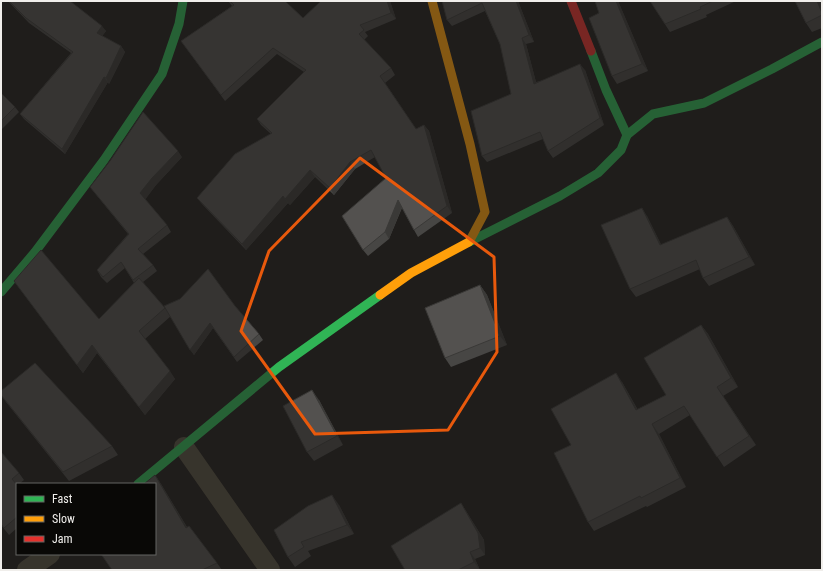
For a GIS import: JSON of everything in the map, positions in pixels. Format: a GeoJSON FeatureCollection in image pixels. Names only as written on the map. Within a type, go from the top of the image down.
{"type":"FeatureCollection","features":[{"type":"Feature","properties":{"kind":"street"},"geometry":{"type":"LineString","coordinates":[[1,292],[35,252],[104,160],[162,74],[180,24],[183,1]]}},
{"type":"Feature","properties":{"kind":"street"},"geometry":{"type":"LineString","coordinates":[[432,1],[468,137],[485,212],[469,242]]}},
{"type":"Feature","properties":{"kind":"street"},"geometry":{"type":"LineString","coordinates":[[571,1],[606,90],[626,135]]}},
{"type":"Feature","properties":{"kind":"street"},"geometry":{"type":"LineString","coordinates":[[139,483],[279,367],[412,272],[560,196],[598,174],[621,150],[626,135],[653,114],[704,103],[822,42]]}},
{"type":"Feature","properties":{"kind":"street"},"geometry":{"type":"LineString","coordinates":[[184,447],[270,570]]}},
{"type":"Feature","properties":{"kind":"street"},"geometry":{"type":"LineString","coordinates":[[28,570],[49,555]]}},
{"type":"Feature","properties":{"kind":"highlighted area"},"geometry":{"type":"Polygon","coordinates":[[[360,158],[494,257],[497,352],[448,430],[315,434],[241,331],[269,251],[360,158]]]}},
{"type":"Feature","properties":{"kind":"building"},"geometry":{"type":"Polygon","coordinates":[[[9,1],[70,1],[102,26],[97,33],[121,46],[106,78],[104,77],[62,149],[20,114],[73,52],[26,18],[9,1]]]}},
{"type":"Feature","properties":{"kind":"building"},"geometry":{"type":"Polygon","coordinates":[[[230,1],[285,1],[303,18],[321,1],[387,1],[391,13],[360,25],[364,30],[359,34],[391,68],[380,76],[416,129],[424,125],[447,206],[414,230],[398,200],[385,232],[363,250],[342,216],[386,178],[371,150],[350,162],[330,188],[310,170],[285,199],[283,196],[242,244],[197,198],[235,154],[272,133],[257,119],[306,70],[273,48],[221,95],[181,41],[234,5],[230,1]]]}},
{"type":"Feature","properties":{"kind":"building"},"geometry":{"type":"Polygon","coordinates":[[[442,1],[516,1],[529,35],[522,38],[534,84],[580,64],[600,118],[548,151],[540,132],[482,156],[471,111],[511,94],[500,44],[482,3],[447,20],[442,1]]]}},
{"type":"Feature","properties":{"kind":"building"},"geometry":{"type":"Polygon","coordinates":[[[595,1],[616,1],[642,64],[612,76],[589,18],[599,13],[595,1]]]}},
{"type":"Feature","properties":{"kind":"building"},"geometry":{"type":"Polygon","coordinates":[[[650,1],[713,1],[700,7],[701,9],[665,24],[650,1]]]}},
{"type":"Feature","properties":{"kind":"building"},"geometry":{"type":"Polygon","coordinates":[[[795,1],[817,1],[822,15],[806,23],[795,1]]]}},
{"type":"Feature","properties":{"kind":"building"},"geometry":{"type":"Polygon","coordinates":[[[1,93],[15,107],[1,121],[1,93]]]}},
{"type":"Feature","properties":{"kind":"building"},"geometry":{"type":"Polygon","coordinates":[[[143,112],[178,151],[140,193],[167,225],[138,249],[153,265],[133,280],[121,262],[103,277],[97,270],[129,234],[90,187],[110,161],[143,112]]]}},
{"type":"Feature","properties":{"kind":"building"},"geometry":{"type":"Polygon","coordinates":[[[642,208],[660,245],[727,217],[749,257],[703,278],[696,260],[630,289],[601,225],[642,208]]]}},
{"type":"Feature","properties":{"kind":"building"},"geometry":{"type":"Polygon","coordinates":[[[41,250],[99,319],[139,278],[165,308],[139,331],[170,371],[139,407],[92,345],[77,365],[14,281],[41,250]]]}},
{"type":"Feature","properties":{"kind":"building"},"geometry":{"type":"Polygon","coordinates":[[[208,269],[235,306],[259,334],[234,357],[210,323],[190,350],[164,306],[180,299],[208,269]]]}},
{"type":"Feature","properties":{"kind":"building"},"geometry":{"type":"Polygon","coordinates":[[[480,285],[500,336],[445,358],[425,308],[480,285]]]}},
{"type":"Feature","properties":{"kind":"building"},"geometry":{"type":"Polygon","coordinates":[[[701,325],[731,378],[717,387],[749,436],[717,457],[684,406],[652,424],[680,478],[641,498],[640,496],[588,522],[554,453],[571,445],[551,409],[616,373],[636,410],[666,395],[644,358],[701,325]]]}},
{"type":"Feature","properties":{"kind":"building"},"geometry":{"type":"Polygon","coordinates":[[[35,363],[112,446],[63,472],[1,395],[1,391],[35,363]]]}},
{"type":"Feature","properties":{"kind":"building"},"geometry":{"type":"Polygon","coordinates":[[[312,390],[337,436],[307,452],[283,406],[312,390]]]}},
{"type":"Feature","properties":{"kind":"building"},"geometry":{"type":"Polygon","coordinates":[[[2,453],[19,473],[12,479],[16,484],[16,518],[4,528],[1,524],[2,453]]]}},
{"type":"Feature","properties":{"kind":"building"},"geometry":{"type":"Polygon","coordinates":[[[155,475],[186,528],[189,526],[217,563],[202,570],[112,570],[102,555],[156,555],[156,483],[145,483],[155,475]]]}},
{"type":"Feature","properties":{"kind":"building"},"geometry":{"type":"Polygon","coordinates":[[[332,495],[347,525],[301,542],[304,547],[288,557],[274,530],[308,506],[332,495]]]}},
{"type":"Feature","properties":{"kind":"building"},"geometry":{"type":"Polygon","coordinates":[[[461,503],[478,533],[480,548],[470,552],[474,562],[458,570],[405,570],[391,546],[461,503]]]}},
{"type":"Feature","properties":{"kind":"traffic: fast"},"geometry":{"type":"LineString","coordinates":[[1,292],[35,252],[104,160],[162,74],[179,24],[183,1]]}},
{"type":"Feature","properties":{"kind":"traffic: fast"},"geometry":{"type":"LineString","coordinates":[[627,135],[653,114],[704,103],[822,42]]}},
{"type":"Feature","properties":{"kind":"traffic: fast"},"geometry":{"type":"LineString","coordinates":[[469,242],[560,196],[598,173],[621,150],[627,135],[606,90],[591,51]]}},
{"type":"Feature","properties":{"kind":"traffic: fast"},"geometry":{"type":"LineString","coordinates":[[139,483],[279,367],[380,295]]}},
{"type":"Feature","properties":{"kind":"traffic: slow"},"geometry":{"type":"LineString","coordinates":[[380,295],[411,273],[469,242],[485,212],[470,144],[432,1]]}},
{"type":"Feature","properties":{"kind":"traffic: jam"},"geometry":{"type":"LineString","coordinates":[[571,1],[591,51]]}}]}
